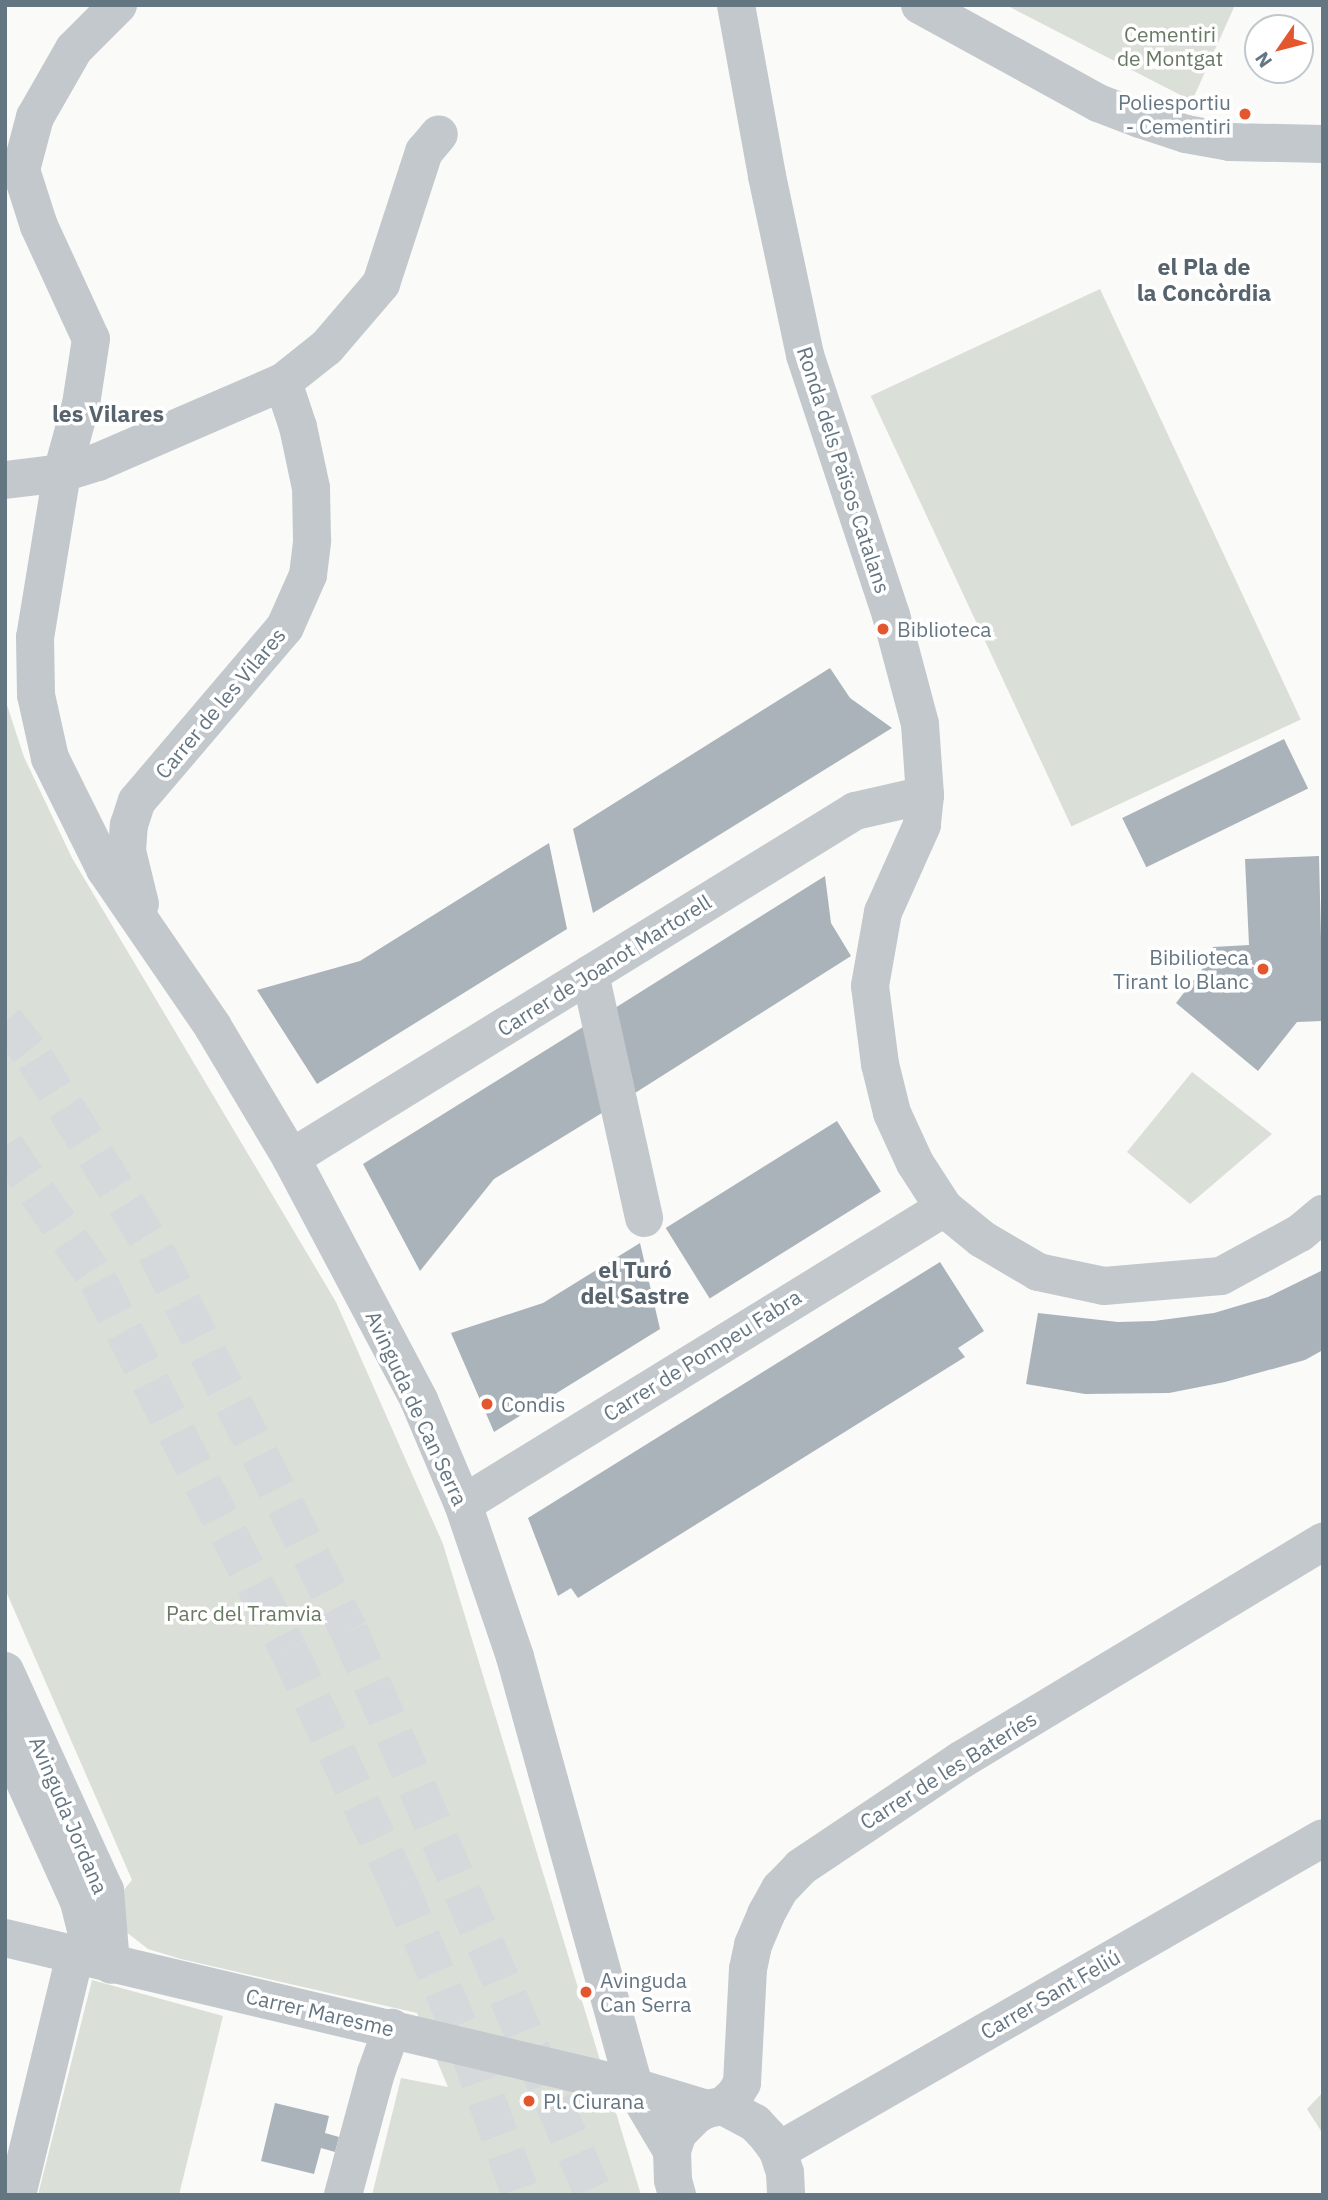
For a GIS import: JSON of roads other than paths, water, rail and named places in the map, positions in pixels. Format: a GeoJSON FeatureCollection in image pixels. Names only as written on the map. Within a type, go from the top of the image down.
{"type":"FeatureCollection","features":[{"type":"Feature","properties":{"kind":"street"},"geometry":{"type":"LineString","coordinates":[[74,49],[77,5]]}},
{"type":"Feature","properties":{"kind":"street"},"geometry":{"type":"LineString","coordinates":[[74,49],[118,5]]}},
{"type":"Feature","properties":{"kind":"street","name":"Ronda dels Països Catalans"},"geometry":{"type":"LineString","coordinates":[[736,5],[767,176],[805,355],[897,634],[920,724],[925,795],[922,825],[883,912],[870,986],[880,1064],[892,1113],[915,1163],[944,1209],[982,1239],[1038,1272],[1104,1286],[1221,1276],[1300,1233],[1323,1214]]}},
{"type":"Feature","properties":{"kind":"street"},"geometry":{"type":"LineString","coordinates":[[920,5],[1098,103],[1140,119],[1186,134],[1230,142],[1323,144]]}},
{"type":"Feature","properties":{"kind":"street","name":"Avinguda de Can Serra"},"geometry":{"type":"LineString","coordinates":[[74,49],[36,117],[22,170],[39,226],[90,338],[81,404],[62,473],[35,637],[34,663],[42,727],[50,758],[105,869],[213,1027],[291,1157],[400,1358],[463,1504],[534,1722],[634,2087]]}},
{"type":"Feature","properties":{"kind":"street"},"geometry":{"type":"LineString","coordinates":[[5,480],[62,473],[98,462],[283,382],[327,346],[381,284],[424,152],[439,134]]}},
{"type":"Feature","properties":{"kind":"street","name":"Carrer de les Vilares"},"geometry":{"type":"LineString","coordinates":[[153,937],[132,879],[127,851],[129,825],[137,801],[271,645],[285,627],[302,593],[312,540],[311,488],[298,428],[283,382]]}},
{"type":"Feature","properties":{"kind":"street"},"geometry":{"type":"LineString","coordinates":[[65,789],[99,810],[117,808],[137,801]]}},
{"type":"Feature","properties":{"kind":"street","name":"Carrer de Joanot Martorell"},"geometry":{"type":"LineString","coordinates":[[291,1157],[855,811],[925,795]]}},
{"type":"Feature","properties":{"kind":"street"},"geometry":{"type":"LineString","coordinates":[[590,974],[644,1217]]}},
{"type":"Feature","properties":{"kind":"street","name":"Carrer de Pompeu Fabra"},"geometry":{"type":"LineString","coordinates":[[463,1504],[944,1209]]}},
{"type":"Feature","properties":{"kind":"street","name":"Carrer de les Bateríes"},"geometry":{"type":"LineString","coordinates":[[672,2151],[686,2123],[735,2095],[742,2082],[748,1969],[753,1945],[780,1889],[802,1867],[961,1760],[1323,1542]]}},
{"type":"Feature","properties":{"kind":"street","name":"Avinguda Jordana"},"geometry":{"type":"LineString","coordinates":[[5,1671],[105,1890],[111,1965]]}},
{"type":"Feature","properties":{"kind":"street","name":"Avinguda Jordana"},"geometry":{"type":"LineString","coordinates":[[9,1755],[79,1902],[88,1935],[111,1965]]}},
{"type":"Feature","properties":{"kind":"street","name":"Carrer Sant Feliú"},"geometry":{"type":"LineString","coordinates":[[778,2151],[1323,1838]]}},
{"type":"Feature","properties":{"kind":"street","name":"Carrer Maresme"},"geometry":{"type":"LineString","coordinates":[[5,1938],[715,2107],[755,2123],[778,2151]]}},
{"type":"Feature","properties":{"kind":"street"},"geometry":{"type":"LineString","coordinates":[[17,2195],[75,1956]]}},
{"type":"Feature","properties":{"kind":"street"},"geometry":{"type":"LineString","coordinates":[[343,2195],[376,2073],[392,2028]]}},
{"type":"Feature","properties":{"kind":"street"},"geometry":{"type":"LineString","coordinates":[[634,2087],[672,2151],[673,2180],[677,2195]]}},
{"type":"Feature","properties":{"kind":"street"},"geometry":{"type":"LineString","coordinates":[[778,2151],[785,2173],[786,2195]]}},
{"type":"Feature","properties":{"kind":"tunnel"},"geometry":{"type":"LineString","coordinates":[[5,1021],[35,1059],[156,1252],[349,1631],[594,2195]]}},
{"type":"Feature","properties":{"kind":"tunnel"},"geometry":{"type":"LineString","coordinates":[[5,1146],[98,1281],[288,1649],[399,1885],[467,2046],[521,2195]]}},
{"type":"Feature","properties":{"kind":"place","name":"Poliesportiu - Cementiri"},"geometry":{"type":"Point","coordinates":[1245,114]}},
{"type":"Feature","properties":{"kind":"place","name":"Biblioteca"},"geometry":{"type":"Point","coordinates":[883,629]}},
{"type":"Feature","properties":{"kind":"place","name":"Bibilioteca Tirant lo Blanc"},"geometry":{"type":"Point","coordinates":[1263,969]}},
{"type":"Feature","properties":{"kind":"place","name":"Condis"},"geometry":{"type":"Point","coordinates":[487,1404]}},
{"type":"Feature","properties":{"kind":"place","name":"Avinguda Can Serra"},"geometry":{"type":"Point","coordinates":[586,1992]}},
{"type":"Feature","properties":{"kind":"place","name":"Pl. Ciurana"},"geometry":{"type":"Point","coordinates":[529,2101]}},
{"type":"Feature","properties":{"kind":"district","name":"el Pla de la Concòrdia"},"geometry":{"type":"Point","coordinates":[1204,279]}},
{"type":"Feature","properties":{"kind":"district","name":"les Vilares"},"geometry":{"type":"Point","coordinates":[108,413]}},
{"type":"Feature","properties":{"kind":"district","name":"el Turó del Sastre"},"geometry":{"type":"Point","coordinates":[635,1282]}},
{"type":"Feature","properties":{"kind":"park label","name":"Cementiri de Montgat"},"geometry":{"type":"Point","coordinates":[1170,46]}},
{"type":"Feature","properties":{"kind":"park label","name":"Parc del Tramvia"},"geometry":{"type":"Point","coordinates":[244,1613]}}]}
